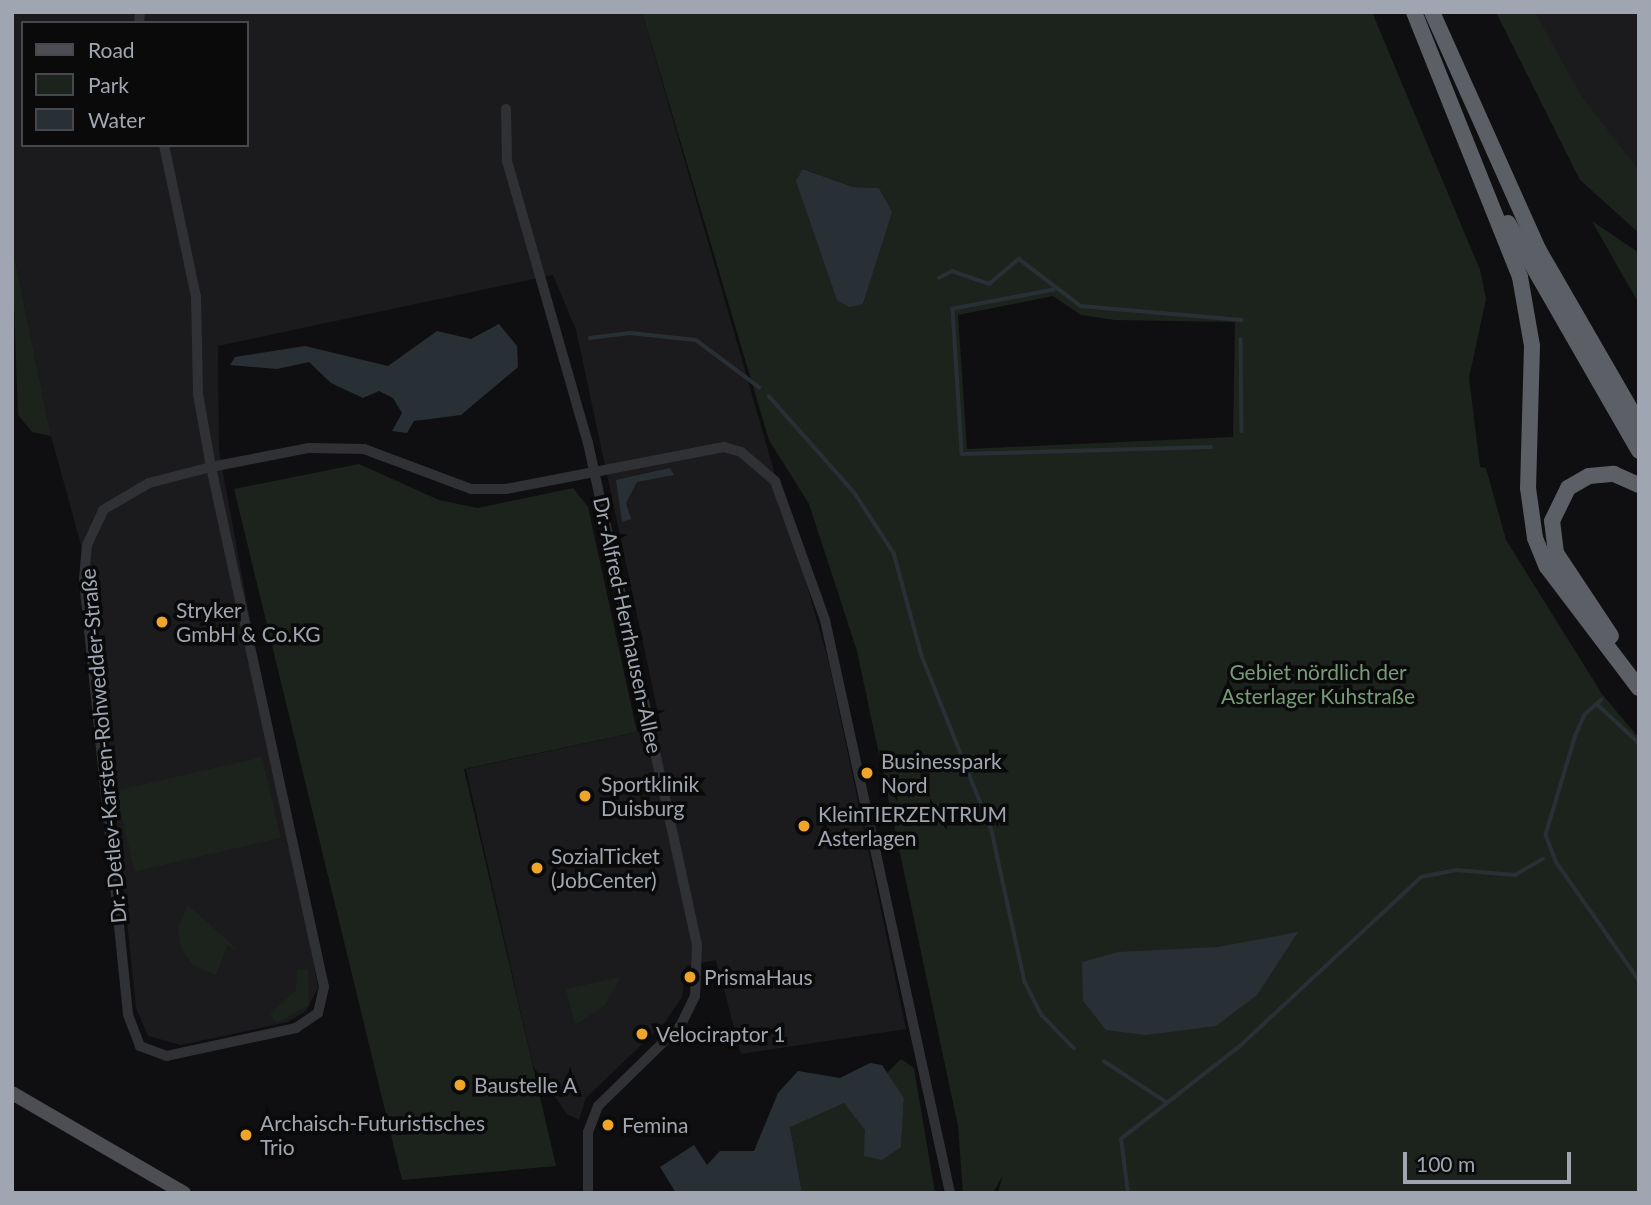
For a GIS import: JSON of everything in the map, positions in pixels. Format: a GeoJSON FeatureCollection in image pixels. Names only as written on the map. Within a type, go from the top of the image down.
{"type":"FeatureCollection","features":[{"type":"Feature","properties":{"kind":"highway"},"geometry":{"type":"LineString","coordinates":[[1414,12],[1520,277],[1532,346],[1528,488],[1535,538],[1548,567],[1639,688]]}},
{"type":"Feature","properties":{"kind":"highway"},"geometry":{"type":"LineString","coordinates":[[1432,12],[1538,249],[1639,424]]}},
{"type":"Feature","properties":{"kind":"highway"},"geometry":{"type":"LineString","coordinates":[[1477,165],[1639,451]]}},
{"type":"Feature","properties":{"kind":"highway"},"geometry":{"type":"LineString","coordinates":[[1639,485],[1614,474],[1579,481],[1555,508],[1551,536],[1568,574],[1639,675]]}},
{"type":"Feature","properties":{"kind":"main road"},"geometry":{"type":"LineString","coordinates":[[12,1093],[184,1193]]}},
{"type":"Feature","properties":{"kind":"street","name":"Dr.-Alfred-Herrhausen-Allee"},"geometry":{"type":"LineString","coordinates":[[506,109],[507,161],[594,470],[699,971],[681,1025],[598,1106],[588,1132],[588,1193]]}},
{"type":"Feature","properties":{"kind":"street"},"geometry":{"type":"LineString","coordinates":[[164,147],[196,297],[198,394],[211,467]]}},
{"type":"Feature","properties":{"kind":"street","name":"Dr.-Detlev-Karsten-Rohwedder-Straße"},"geometry":{"type":"LineString","coordinates":[[211,467],[324,987],[318,1013],[296,1028],[150,1054],[133,1035],[128,1014],[84,579],[87,545],[112,500],[211,467],[337,446],[471,489],[724,447],[762,466],[785,499],[825,620],[950,1193]]}},
{"type":"Feature","properties":{"kind":"shaded area"},"geometry":{"type":"Polygon","coordinates":[[[12,12],[642,12],[828,659],[906,1029],[741,1054],[716,960],[686,966],[682,997],[665,1022],[586,1098],[579,1120],[567,1114],[533,1066],[466,769],[661,727],[576,330],[553,275],[218,346],[219,451],[318,988],[306,1011],[288,1022],[181,1045],[148,1036],[136,1008],[92,585],[51,436],[12,245],[12,12]]]}},
{"type":"Feature","properties":{"kind":"shaded area"},"geometry":{"type":"Polygon","coordinates":[[[1520,12],[1639,12],[1639,202],[1520,12]]]}},
{"type":"Feature","properties":{"kind":"green space","name":"Gebiet nördlich der Asterlager Kuhstraße"},"geometry":{"type":"Polygon","coordinates":[[[642,12],[1372,12],[1480,270],[1486,299],[1469,378],[1480,467],[1486,468],[1506,540],[1602,694],[1639,738],[1639,1193],[998,1193],[1003,1175],[993,1193],[963,1193],[958,1126],[857,651],[809,504],[769,440],[642,12]],[[804,169],[797,182],[809,215],[863,304],[891,212],[879,188],[853,187],[804,169]],[[1053,296],[958,315],[967,449],[1233,437],[1235,322],[1115,320],[1081,315],[1053,296]]]}},
{"type":"Feature","properties":{"kind":"green space"},"geometry":{"type":"Polygon","coordinates":[[[1496,12],[1535,12],[1580,94],[1639,171],[1639,233],[1580,180],[1496,12]]]}},
{"type":"Feature","properties":{"kind":"green space"},"geometry":{"type":"Polygon","coordinates":[[[1592,221],[1639,253],[1639,303],[1623,276],[1592,221]]]}},
{"type":"Feature","properties":{"kind":"green space"},"geometry":{"type":"Polygon","coordinates":[[[12,245],[51,436],[32,432],[18,415],[12,245]]]}},
{"type":"Feature","properties":{"kind":"green space"},"geometry":{"type":"Polygon","coordinates":[[[359,464],[439,500],[478,508],[573,488],[588,507],[637,732],[464,769],[556,1166],[402,1180],[234,489],[359,464]]]}},
{"type":"Feature","properties":{"kind":"green space"},"geometry":{"type":"Polygon","coordinates":[[[262,757],[281,838],[135,872],[116,791],[262,757]]]}},
{"type":"Feature","properties":{"kind":"green space"},"geometry":{"type":"Polygon","coordinates":[[[188,905],[238,950],[227,946],[216,975],[193,965],[181,948],[178,928],[188,905]]]}},
{"type":"Feature","properties":{"kind":"green space"},"geometry":{"type":"Polygon","coordinates":[[[308,969],[309,1005],[277,1023],[270,1014],[296,990],[297,970],[308,969]]]}},
{"type":"Feature","properties":{"kind":"green space"},"geometry":{"type":"Polygon","coordinates":[[[621,977],[604,1006],[575,1025],[566,989],[621,977]]]}},
{"type":"Feature","properties":{"kind":"green space"},"geometry":{"type":"Polygon","coordinates":[[[901,1059],[914,1068],[935,1193],[802,1193],[790,1127],[799,1119],[845,1103],[865,1130],[901,1147],[904,1098],[887,1073],[901,1059]]]}},
{"type":"Feature","properties":{"kind":"water"},"geometry":{"type":"Polygon","coordinates":[[[803,169],[853,187],[879,188],[892,212],[863,304],[849,307],[837,300],[796,181],[803,169]]]}},
{"type":"Feature","properties":{"kind":"water"},"geometry":{"type":"Polygon","coordinates":[[[499,324],[517,346],[518,367],[461,415],[414,421],[407,433],[392,431],[402,413],[393,398],[379,391],[363,398],[331,383],[309,362],[277,369],[230,365],[235,357],[305,346],[388,366],[437,331],[471,339],[499,324]]]}},
{"type":"Feature","properties":{"kind":"water"},"geometry":{"type":"Polygon","coordinates":[[[670,468],[674,475],[637,482],[626,503],[631,519],[622,522],[616,480],[670,468]]]}},
{"type":"Feature","properties":{"kind":"water"},"geometry":{"type":"Polygon","coordinates":[[[1298,932],[1257,995],[1216,1026],[1146,1035],[1106,1030],[1083,1001],[1082,962],[1119,952],[1218,947],[1298,932]]]}},
{"type":"Feature","properties":{"kind":"water"},"geometry":{"type":"Polygon","coordinates":[[[870,1063],[882,1065],[904,1098],[901,1147],[882,1160],[864,1156],[865,1130],[844,1103],[790,1127],[802,1193],[676,1193],[660,1167],[694,1145],[707,1165],[720,1151],[754,1151],[778,1093],[798,1071],[840,1078],[870,1063]]]}},
{"type":"Feature","properties":{"kind":"waterway"},"geometry":{"type":"LineString","coordinates":[[939,278],[952,271],[989,284],[1019,259],[1081,306],[1241,320]]}},
{"type":"Feature","properties":{"kind":"waterway"},"geometry":{"type":"LineString","coordinates":[[1054,290],[953,309],[962,454],[1211,447]]}},
{"type":"Feature","properties":{"kind":"waterway"},"geometry":{"type":"LineString","coordinates":[[590,338],[630,333],[696,340],[759,387]]}},
{"type":"Feature","properties":{"kind":"waterway"},"geometry":{"type":"LineString","coordinates":[[1241,339],[1242,431]]}},
{"type":"Feature","properties":{"kind":"waterway"},"geometry":{"type":"LineString","coordinates":[[769,396],[854,492],[894,553],[922,656],[992,831],[1025,982],[1042,1015],[1074,1048]]}},
{"type":"Feature","properties":{"kind":"waterway"},"geometry":{"type":"LineString","coordinates":[[1602,700],[1585,715],[1576,735],[1546,835],[1557,863],[1639,980]]}},
{"type":"Feature","properties":{"kind":"waterway"},"geometry":{"type":"LineString","coordinates":[[1598,705],[1639,743]]}},
{"type":"Feature","properties":{"kind":"waterway"},"geometry":{"type":"LineString","coordinates":[[1128,1193],[1121,1139],[1240,1046],[1421,877],[1456,870],[1515,875],[1543,859]]}},
{"type":"Feature","properties":{"kind":"waterway"},"geometry":{"type":"LineString","coordinates":[[1104,1061],[1165,1101]]}},
{"type":"Feature","properties":{"kind":"place","name":"Stryker GmbH & Co.KG"},"geometry":{"type":"Point","coordinates":[162,622]}},
{"type":"Feature","properties":{"kind":"place","name":"Businesspark Nord"},"geometry":{"type":"Point","coordinates":[867,773]}},
{"type":"Feature","properties":{"kind":"place","name":"Sportklinik Duisburg"},"geometry":{"type":"Point","coordinates":[585,796]}},
{"type":"Feature","properties":{"kind":"place","name":"KleinTIERZENTRUM Asterlagen"},"geometry":{"type":"Point","coordinates":[804,826]}},
{"type":"Feature","properties":{"kind":"place","name":"SozialTicket (JobCenter)"},"geometry":{"type":"Point","coordinates":[537,868]}},
{"type":"Feature","properties":{"kind":"place","name":"PrismaHaus"},"geometry":{"type":"Point","coordinates":[690,977]}},
{"type":"Feature","properties":{"kind":"place","name":"Velociraptor 1"},"geometry":{"type":"Point","coordinates":[642,1034]}},
{"type":"Feature","properties":{"kind":"place","name":"Baustelle A"},"geometry":{"type":"Point","coordinates":[460,1085]}},
{"type":"Feature","properties":{"kind":"place","name":"Femina"},"geometry":{"type":"Point","coordinates":[608,1125]}},
{"type":"Feature","properties":{"kind":"place","name":"Archaisch-Futuristisches Trio"},"geometry":{"type":"Point","coordinates":[246,1135]}}]}
